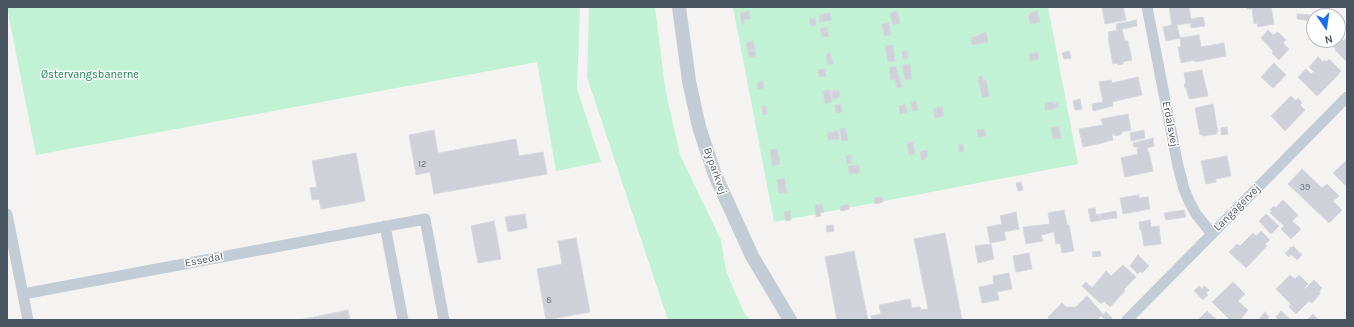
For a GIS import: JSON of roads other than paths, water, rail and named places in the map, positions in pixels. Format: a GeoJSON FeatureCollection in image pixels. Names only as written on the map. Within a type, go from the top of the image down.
{"type":"FeatureCollection","features":[{"type":"Feature","properties":{"kind":"street","name":"Byparkvej"},"geometry":{"type":"LineString","coordinates":[[679,7],[692,96],[699,127],[715,175],[752,256],[790,320]]}},
{"type":"Feature","properties":{"kind":"street","name":"Erdalsvej"},"geometry":{"type":"LineString","coordinates":[[1147,7],[1178,166],[1184,189],[1196,214],[1212,234]]}},
{"type":"Feature","properties":{"kind":"street","name":"Langagervej"},"geometry":{"type":"LineString","coordinates":[[1127,320],[1347,96]]}},
{"type":"Feature","properties":{"kind":"street"},"geometry":{"type":"LineString","coordinates":[[7,214],[28,320]]}},
{"type":"Feature","properties":{"kind":"street","name":"Essedal"},"geometry":{"type":"LineString","coordinates":[[23,294],[425,219],[444,320]]}},
{"type":"Feature","properties":{"kind":"street"},"geometry":{"type":"LineString","coordinates":[[385,226],[403,320]]}},
{"type":"Feature","properties":{"kind":"park label","name":"Østervangsbanerne"},"geometry":{"type":"Point","coordinates":[90,75]}}]}
